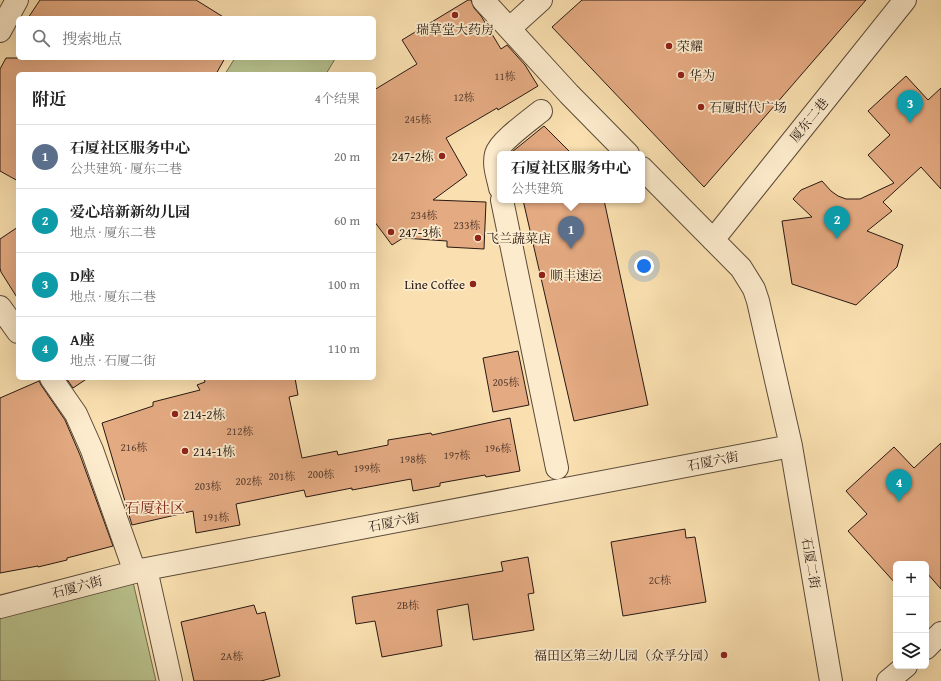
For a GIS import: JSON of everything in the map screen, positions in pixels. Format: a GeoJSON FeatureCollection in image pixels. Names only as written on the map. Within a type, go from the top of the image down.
{"type":"FeatureCollection","features":[{"type":"Feature","properties":{"kind":"street"},"geometry":{"type":"LineString","coordinates":[[0,31],[17,0]]}},
{"type":"Feature","properties":{"kind":"street"},"geometry":{"type":"LineString","coordinates":[[483,0],[565,90],[625,151]]}},
{"type":"Feature","properties":{"kind":"street"},"geometry":{"type":"LineString","coordinates":[[510,28],[540,0]]}},
{"type":"Feature","properties":{"kind":"street","name":"厦东二巷"},"geometry":{"type":"LineString","coordinates":[[713,240],[905,0]]}},
{"type":"Feature","properties":{"kind":"street"},"geometry":{"type":"LineString","coordinates":[[497,174],[495,164],[498,149],[507,139],[544,115],[565,90]]}},
{"type":"Feature","properties":{"kind":"street","name":"石厦二街"},"geometry":{"type":"LineString","coordinates":[[645,171],[740,268],[754,289],[791,446],[831,681]]}},
{"type":"Feature","properties":{"kind":"street"},"geometry":{"type":"LineString","coordinates":[[503,203],[557,468]]}},
{"type":"Feature","properties":{"kind":"street"},"geometry":{"type":"LineString","coordinates":[[0,307],[16,329]]}},
{"type":"Feature","properties":{"kind":"street"},"geometry":{"type":"LineString","coordinates":[[52,380],[76,414],[140,570],[172,681]]}},
{"type":"Feature","properties":{"kind":"street","name":"石厦六街"},"geometry":{"type":"LineString","coordinates":[[0,607],[140,570],[791,446]]}},
{"type":"Feature","properties":{"kind":"street"},"geometry":{"type":"LineString","coordinates":[[929,645],[941,634]]}},
{"type":"Feature","properties":{"kind":"street"},"geometry":{"type":"LineString","coordinates":[[888,681],[902,669]]}},
{"type":"Feature","properties":{"kind":"green space"},"geometry":{"type":"Polygon","coordinates":[[[234,60],[334,60],[327,72],[226,72],[234,60]]]}},
{"type":"Feature","properties":{"kind":"green space"},"geometry":{"type":"Polygon","coordinates":[[[133,582],[156,681],[0,681],[0,616],[133,582]]]}},
{"type":"Feature","properties":{"kind":"building"},"geometry":{"type":"Polygon","coordinates":[[[40,0],[196,0],[222,16],[29,16],[40,0]]]}},
{"type":"Feature","properties":{"kind":"building"},"geometry":{"type":"Polygon","coordinates":[[[468,0],[471,0],[474,8],[481,16],[501,49],[507,45],[525,65],[538,86],[498,110],[497,108],[446,138],[467,175],[433,200],[486,202],[484,249],[447,247],[447,241],[403,238],[392,245],[376,224],[376,89],[417,64],[402,40],[468,0]]]}},
{"type":"Feature","properties":{"kind":"building","name":"石厦时代广场"},"geometry":{"type":"Polygon","coordinates":[[[582,0],[866,0],[704,187],[552,27],[582,0]]]}},
{"type":"Feature","properties":{"kind":"building"},"geometry":{"type":"Polygon","coordinates":[[[6,58],[16,58],[16,60],[224,60],[217,72],[16,72],[16,180],[0,171],[0,69],[6,58]]]}},
{"type":"Feature","properties":{"kind":"building"},"geometry":{"type":"Polygon","coordinates":[[[906,76],[928,100],[941,88],[941,189],[921,167],[883,202],[892,211],[867,231],[903,245],[897,267],[856,305],[792,284],[782,221],[812,217],[793,199],[801,190],[822,181],[838,196],[846,199],[860,199],[894,183],[868,155],[890,135],[868,111],[906,76]]]}},
{"type":"Feature","properties":{"kind":"building"},"geometry":{"type":"Polygon","coordinates":[[[544,126],[569,151],[513,151],[544,126]]]}},
{"type":"Feature","properties":{"kind":"building"},"geometry":{"type":"Polygon","coordinates":[[[524,203],[605,203],[648,405],[574,421],[524,203]]]}},
{"type":"Feature","properties":{"kind":"building"},"geometry":{"type":"Polygon","coordinates":[[[16,228],[16,296],[1,272],[0,239],[16,228]]]}},
{"type":"Feature","properties":{"kind":"building"},"geometry":{"type":"Polygon","coordinates":[[[518,351],[529,405],[493,412],[483,358],[518,351]]]}},
{"type":"Feature","properties":{"kind":"building"},"geometry":{"type":"Polygon","coordinates":[[[67,380],[85,380],[73,388],[67,380]]]}},
{"type":"Feature","properties":{"kind":"building"},"geometry":{"type":"Polygon","coordinates":[[[204,380],[295,380],[298,395],[289,397],[302,458],[337,451],[338,455],[388,445],[388,440],[431,433],[432,435],[510,418],[520,471],[486,477],[485,475],[440,483],[440,486],[413,491],[411,479],[306,497],[304,490],[236,504],[240,525],[196,533],[193,511],[132,525],[102,423],[153,406],[153,402],[200,390],[197,385],[205,382],[204,380]]]}},
{"type":"Feature","properties":{"kind":"building"},"geometry":{"type":"Polygon","coordinates":[[[39,381],[65,420],[80,455],[113,546],[38,567],[0,573],[0,398],[39,381]]]}},
{"type":"Feature","properties":{"kind":"building"},"geometry":{"type":"Polygon","coordinates":[[[941,443],[941,589],[929,575],[929,561],[893,561],[893,581],[848,531],[867,514],[846,491],[894,447],[914,468],[941,443]]]}},
{"type":"Feature","properties":{"kind":"building"},"geometry":{"type":"Polygon","coordinates":[[[685,529],[686,538],[695,537],[706,602],[623,616],[611,542],[685,529]]]}},
{"type":"Feature","properties":{"kind":"building"},"geometry":{"type":"Polygon","coordinates":[[[528,557],[534,593],[528,594],[534,630],[473,640],[468,604],[437,610],[442,646],[382,657],[375,621],[356,624],[352,597],[503,571],[501,562],[528,557]]]}},
{"type":"Feature","properties":{"kind":"building"},"geometry":{"type":"Polygon","coordinates":[[[254,605],[257,614],[265,612],[280,676],[261,681],[194,681],[181,622],[254,605]]]}},
{"type":"Feature","properties":{"kind":"place","name":"瑞草堂大药房"},"geometry":{"type":"Point","coordinates":[455,15]}},
{"type":"Feature","properties":{"kind":"place","name":"荣耀"},"geometry":{"type":"Point","coordinates":[669,46]}},
{"type":"Feature","properties":{"kind":"place","name":"华为"},"geometry":{"type":"Point","coordinates":[681,75]}},
{"type":"Feature","properties":{"kind":"place","name":"石厦时代广场"},"geometry":{"type":"Point","coordinates":[701,107]}},
{"type":"Feature","properties":{"kind":"place","name":"D座"},"geometry":{"type":"Point","coordinates":[910,123]}},
{"type":"Feature","properties":{"kind":"place","name":"247-2栋"},"geometry":{"type":"Point","coordinates":[442,156]}},
{"type":"Feature","properties":{"kind":"place","name":"247-3栋"},"geometry":{"type":"Point","coordinates":[391,232]}},
{"type":"Feature","properties":{"kind":"place","name":"飞兰蔬菜店"},"geometry":{"type":"Point","coordinates":[478,238]}},
{"type":"Feature","properties":{"kind":"place","name":"爱心培新新幼儿园"},"geometry":{"type":"Point","coordinates":[837,239]}},
{"type":"Feature","properties":{"kind":"place","name":"石厦社区服务中心"},"geometry":{"type":"Point","coordinates":[571,249]}},
{"type":"Feature","properties":{"kind":"place","name":"顺丰速运"},"geometry":{"type":"Point","coordinates":[542,275]}},
{"type":"Feature","properties":{"kind":"place","name":"Line Coffee"},"geometry":{"type":"Point","coordinates":[473,284]}},
{"type":"Feature","properties":{"kind":"place","name":"214-2栋"},"geometry":{"type":"Point","coordinates":[175,414]}},
{"type":"Feature","properties":{"kind":"place","name":"214-1栋"},"geometry":{"type":"Point","coordinates":[185,451]}},
{"type":"Feature","properties":{"kind":"place","name":"A座"},"geometry":{"type":"Point","coordinates":[899,502]}},
{"type":"Feature","properties":{"kind":"place","name":"福田区第三幼儿园（众孚分园）"},"geometry":{"type":"Point","coordinates":[724,655]}},
{"type":"Feature","properties":{"kind":"district","name":"石厦社区"},"geometry":{"type":"Point","coordinates":[155,507]}}]}
